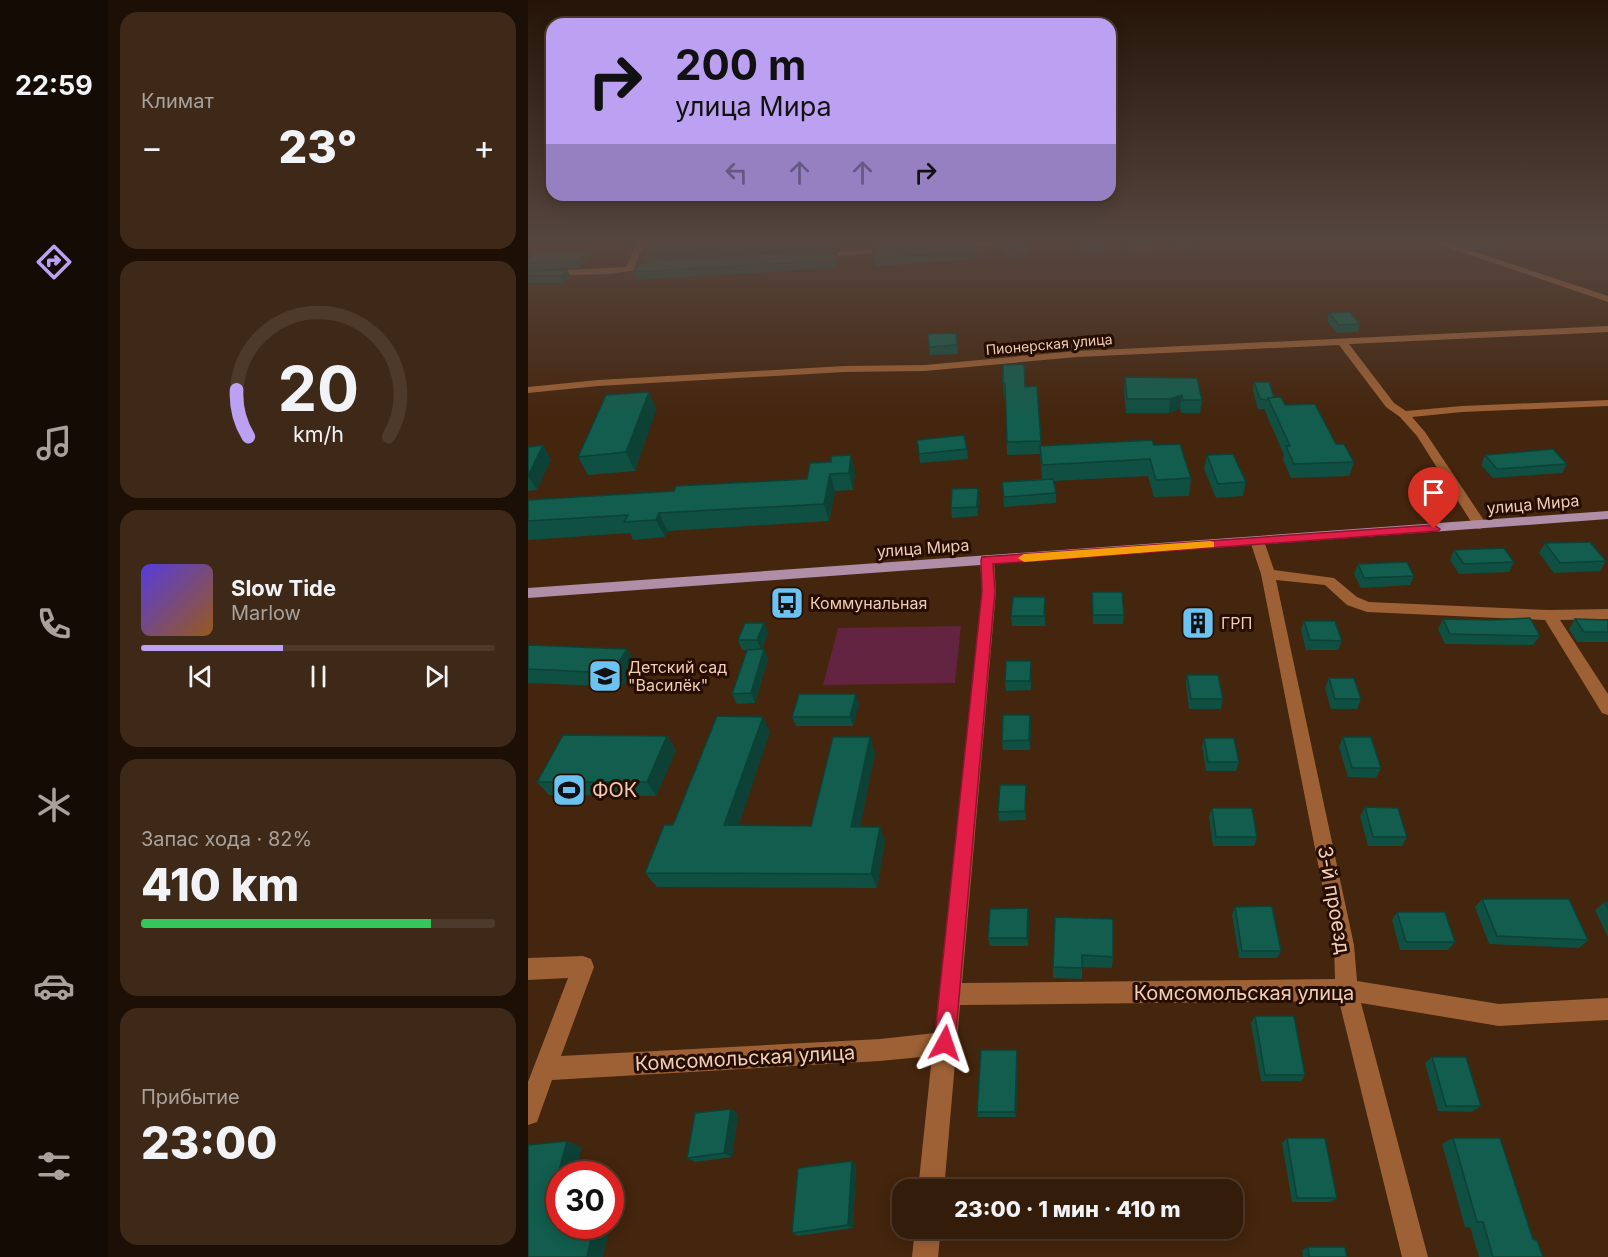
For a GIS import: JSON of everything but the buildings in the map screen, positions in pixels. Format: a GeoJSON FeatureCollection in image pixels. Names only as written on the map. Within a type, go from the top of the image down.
{"type":"FeatureCollection","features":[{"type":"Feature","properties":{"kind":"main road","name":"улица Мира"},"geometry":{"type":"LineString","coordinates":[[528,593],[1608,515]]}},
{"type":"Feature","properties":{"kind":"street","name":"Пионерская улица"},"geometry":{"type":"LineString","coordinates":[[528,390],[598,383],[774,373],[926,368],[1077,354],[1608,329]]}},
{"type":"Feature","properties":{"kind":"street"},"geometry":{"type":"LineString","coordinates":[[1343,343],[1390,405],[1404,415],[1421,434],[1480,525]]}},
{"type":"Feature","properties":{"kind":"street"},"geometry":{"type":"LineString","coordinates":[[1404,415],[1462,409],[1608,403]]}},
{"type":"Feature","properties":{"kind":"street","name":"3-й проезд"},"geometry":{"type":"LineString","coordinates":[[1257,541],[1268,574],[1344,945],[1347,990],[1415,1257]]}},
{"type":"Feature","properties":{"kind":"street"},"geometry":{"type":"LineString","coordinates":[[932,1179],[989,591],[987,560]]}},
{"type":"Feature","properties":{"kind":"street"},"geometry":{"type":"LineString","coordinates":[[1268,574],[1329,581],[1347,598],[1367,607],[1549,615],[1608,614]]}},
{"type":"Feature","properties":{"kind":"street"},"geometry":{"type":"LineString","coordinates":[[1549,615],[1608,708]]}},
{"type":"Feature","properties":{"kind":"street"},"geometry":{"type":"LineString","coordinates":[[528,969],[583,967],[528,1113]]}},
{"type":"Feature","properties":{"kind":"street","name":"Комсомольская улица"},"geometry":{"type":"LineString","coordinates":[[949,994],[1347,990],[1499,1016],[1608,1009]]}},
{"type":"Feature","properties":{"kind":"street","name":"Комсомольская улица"},"geometry":{"type":"LineString","coordinates":[[544,1069],[880,1050],[945,1043]]}},
{"type":"Feature","properties":{"kind":"street"},"geometry":{"type":"LineString","coordinates":[[925,1257],[927,1239]]}},
{"type":"Feature","properties":{"kind":"shaded area"},"geometry":{"type":"Polygon","coordinates":[[[961,626],[955,683],[823,685],[838,628],[961,626]]]}},
{"type":"Feature","properties":{"kind":"slow traffic"},"geometry":{"type":"LineString","coordinates":[[1024,558],[1210,544]]}},
{"type":"Feature","properties":{"kind":"place","name":"Коммунальная"},"geometry":{"type":"Point","coordinates":[787,603]}},
{"type":"Feature","properties":{"kind":"place","name":"ГРП"},"geometry":{"type":"Point","coordinates":[1198,623]}},
{"type":"Feature","properties":{"kind":"place","name":"Детский сад \"Василёк\""},"geometry":{"type":"Point","coordinates":[605,676]}},
{"type":"Feature","properties":{"kind":"place","name":"ФОК"},"geometry":{"type":"Point","coordinates":[569,790]}},
{"type":"Feature","properties":{"kind":"route"},"geometry":{"type":"LineString","coordinates":[[945,1043],[989,591],[987,560],[1434,529]]}}]}
